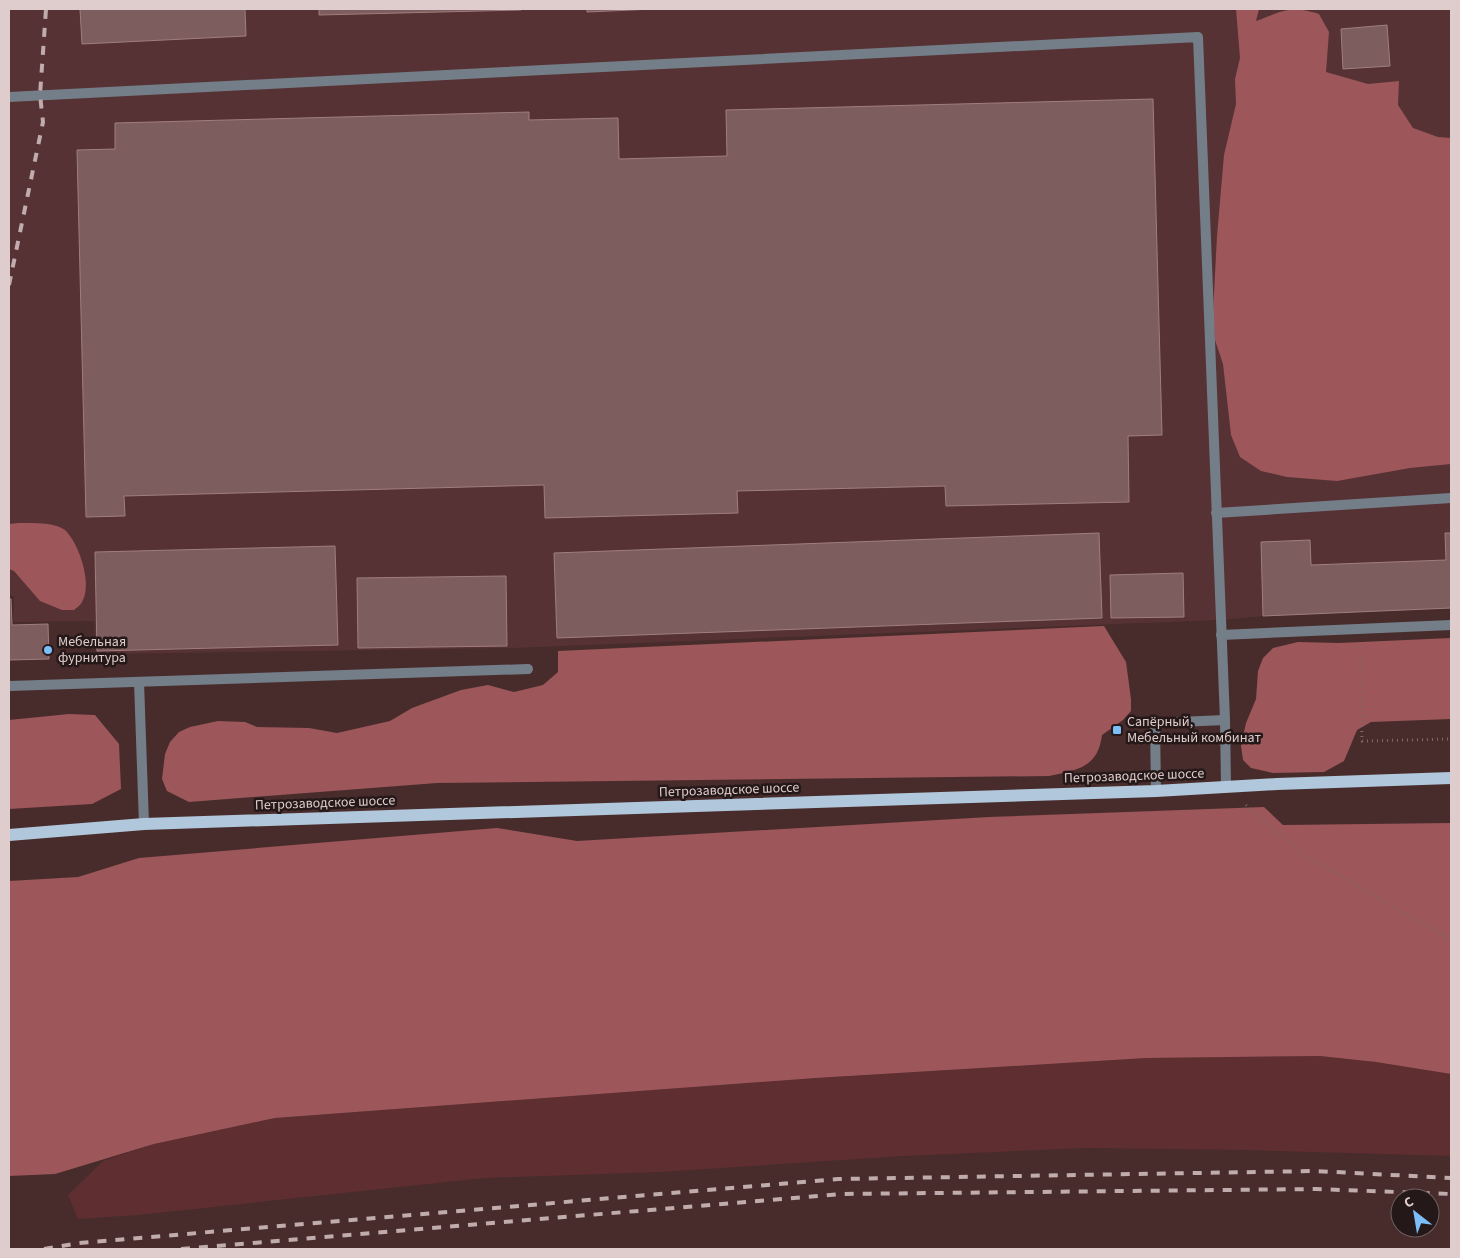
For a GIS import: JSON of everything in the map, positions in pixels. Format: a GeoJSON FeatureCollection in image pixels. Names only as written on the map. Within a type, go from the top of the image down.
{"type":"FeatureCollection","features":[{"type":"Feature","properties":{"kind":"main road","name":"Петрозаводское шоссе"},"geometry":{"type":"LineString","coordinates":[[9,835],[144,824],[1156,791],[1451,778]]}},
{"type":"Feature","properties":{"kind":"lane"},"geometry":{"type":"LineString","coordinates":[[9,97],[1198,37],[1225,720],[1226,787]]}},
{"type":"Feature","properties":{"kind":"lane"},"geometry":{"type":"LineString","coordinates":[[1216,513],[1451,498]]}},
{"type":"Feature","properties":{"kind":"lane"},"geometry":{"type":"LineString","coordinates":[[1221,635],[1451,625]]}},
{"type":"Feature","properties":{"kind":"lane"},"geometry":{"type":"LineString","coordinates":[[9,686],[528,668]]}},
{"type":"Feature","properties":{"kind":"lane"},"geometry":{"type":"LineString","coordinates":[[139,682],[144,824]]}},
{"type":"Feature","properties":{"kind":"lane"},"geometry":{"type":"LineString","coordinates":[[1156,791],[1155,723],[1225,720]]}},
{"type":"Feature","properties":{"kind":"path"},"geometry":{"type":"LineString","coordinates":[[1360,629],[1362,741],[1451,739]]}},
{"type":"Feature","properties":{"kind":"path"},"geometry":{"type":"LineString","coordinates":[[1226,787],[1274,832],[1308,858],[1451,940]]}},
{"type":"Feature","properties":{"kind":"shaded area"},"geometry":{"type":"Polygon","coordinates":[[[9,9],[1451,9],[1451,608],[1263,616],[1220,620],[512,648],[96,654],[94,621],[13,622],[14,596],[9,596],[9,9]]]}},
{"type":"Feature","properties":{"kind":"shaded area"},"geometry":{"type":"Polygon","coordinates":[[[1236,9],[1259,9],[1256,21],[1287,10],[1309,11],[1319,14],[1329,32],[1326,72],[1368,84],[1399,81],[1398,105],[1413,128],[1438,137],[1451,138],[1451,464],[1410,468],[1337,481],[1287,477],[1261,471],[1240,457],[1231,435],[1223,364],[1215,340],[1213,313],[1224,155],[1236,104],[1235,79],[1240,58],[1236,9]]]}},
{"type":"Feature","properties":{"kind":"shaded area"},"geometry":{"type":"Polygon","coordinates":[[[19,523],[61,527],[70,536],[83,564],[86,585],[82,602],[74,610],[62,610],[40,601],[14,571],[9,569],[9,524],[19,523]]]}},
{"type":"Feature","properties":{"kind":"shaded area"},"geometry":{"type":"Polygon","coordinates":[[[1104,626],[1126,662],[1131,711],[1123,720],[1102,735],[1100,746],[1091,761],[1069,772],[1049,776],[437,783],[189,802],[167,791],[162,779],[165,754],[170,742],[179,732],[190,727],[218,721],[245,722],[257,727],[309,728],[337,733],[390,721],[412,708],[461,690],[488,685],[514,692],[543,685],[558,672],[558,651],[1104,626]]]}},
{"type":"Feature","properties":{"kind":"shaded area"},"geometry":{"type":"Polygon","coordinates":[[[1451,638],[1451,719],[1371,722],[1357,730],[1344,761],[1324,772],[1273,773],[1251,768],[1243,760],[1241,746],[1246,723],[1256,699],[1258,671],[1263,658],[1273,648],[1298,642],[1339,643],[1451,638]]]}},
{"type":"Feature","properties":{"kind":"shaded area"},"geometry":{"type":"Polygon","coordinates":[[[69,714],[95,715],[119,744],[121,789],[92,804],[9,809],[9,720],[69,714]]]}},
{"type":"Feature","properties":{"kind":"shaded area"},"geometry":{"type":"Polygon","coordinates":[[[1264,807],[1283,825],[1451,823],[1451,1074],[1376,1062],[1320,1056],[1146,1058],[816,1078],[275,1118],[154,1144],[55,1174],[9,1176],[9,881],[78,877],[139,858],[497,828],[577,841],[989,817],[1264,807]]]}},
{"type":"Feature","properties":{"kind":"shaded area"},"geometry":{"type":"Polygon","coordinates":[[[1320,1056],[1376,1062],[1451,1074],[1451,1156],[1247,1150],[1087,1148],[904,1156],[660,1172],[484,1178],[138,1215],[78,1219],[68,1195],[103,1161],[154,1144],[275,1118],[816,1078],[1146,1058],[1320,1056]]]}},
{"type":"Feature","properties":{"kind":"building"},"geometry":{"type":"Polygon","coordinates":[[[80,9],[245,9],[246,36],[82,44],[80,9]]]}},
{"type":"Feature","properties":{"kind":"building"},"geometry":{"type":"Polygon","coordinates":[[[319,9],[521,9],[521,10],[319,15],[319,9]]]}},
{"type":"Feature","properties":{"kind":"building"},"geometry":{"type":"Polygon","coordinates":[[[587,9],[654,9],[587,12],[587,9]]]}},
{"type":"Feature","properties":{"kind":"building"},"geometry":{"type":"Polygon","coordinates":[[[1387,25],[1390,66],[1343,69],[1341,29],[1387,25]]]}},
{"type":"Feature","properties":{"kind":"building"},"geometry":{"type":"Polygon","coordinates":[[[1153,99],[1162,435],[1128,436],[1129,502],[946,506],[945,486],[737,491],[738,513],[545,518],[544,485],[124,496],[125,516],[86,517],[77,150],[115,149],[115,123],[529,112],[529,120],[618,118],[619,159],[727,156],[726,110],[1153,99]]]}},
{"type":"Feature","properties":{"kind":"building"},"geometry":{"type":"Polygon","coordinates":[[[1099,533],[1102,618],[557,638],[554,553],[1099,533]]]}},
{"type":"Feature","properties":{"kind":"building"},"geometry":{"type":"Polygon","coordinates":[[[1445,533],[1451,533],[1451,608],[1263,616],[1261,542],[1310,540],[1311,565],[1446,560],[1445,533]]]}},
{"type":"Feature","properties":{"kind":"building"},"geometry":{"type":"Polygon","coordinates":[[[335,546],[338,645],[97,651],[95,552],[335,546]]]}},
{"type":"Feature","properties":{"kind":"building"},"geometry":{"type":"Polygon","coordinates":[[[1183,573],[1184,617],[1111,618],[1110,575],[1183,573]]]}},
{"type":"Feature","properties":{"kind":"building"},"geometry":{"type":"Polygon","coordinates":[[[506,576],[507,646],[358,648],[357,578],[506,576]]]}},
{"type":"Feature","properties":{"kind":"building"},"geometry":{"type":"Polygon","coordinates":[[[9,599],[11,599],[12,625],[48,624],[49,659],[9,660],[9,599]]]}},
{"type":"Feature","properties":{"kind":"railway"},"geometry":{"type":"LineString","coordinates":[[9,285],[43,122],[40,95],[46,9]]}},
{"type":"Feature","properties":{"kind":"railway"},"geometry":{"type":"LineString","coordinates":[[44,1249],[79,1243],[838,1179],[1315,1171],[1451,1178]]}},
{"type":"Feature","properties":{"kind":"railway"},"geometry":{"type":"LineString","coordinates":[[181,1249],[841,1194],[1316,1189],[1451,1194]]}},
{"type":"Feature","properties":{"kind":"place","name":"Мебельная фурнитура"},"geometry":{"type":"Point","coordinates":[48,650]}},
{"type":"Feature","properties":{"kind":"place","name":"Сапёрный, Мебельный комбинат"},"geometry":{"type":"Point","coordinates":[1117,730]}}]}
